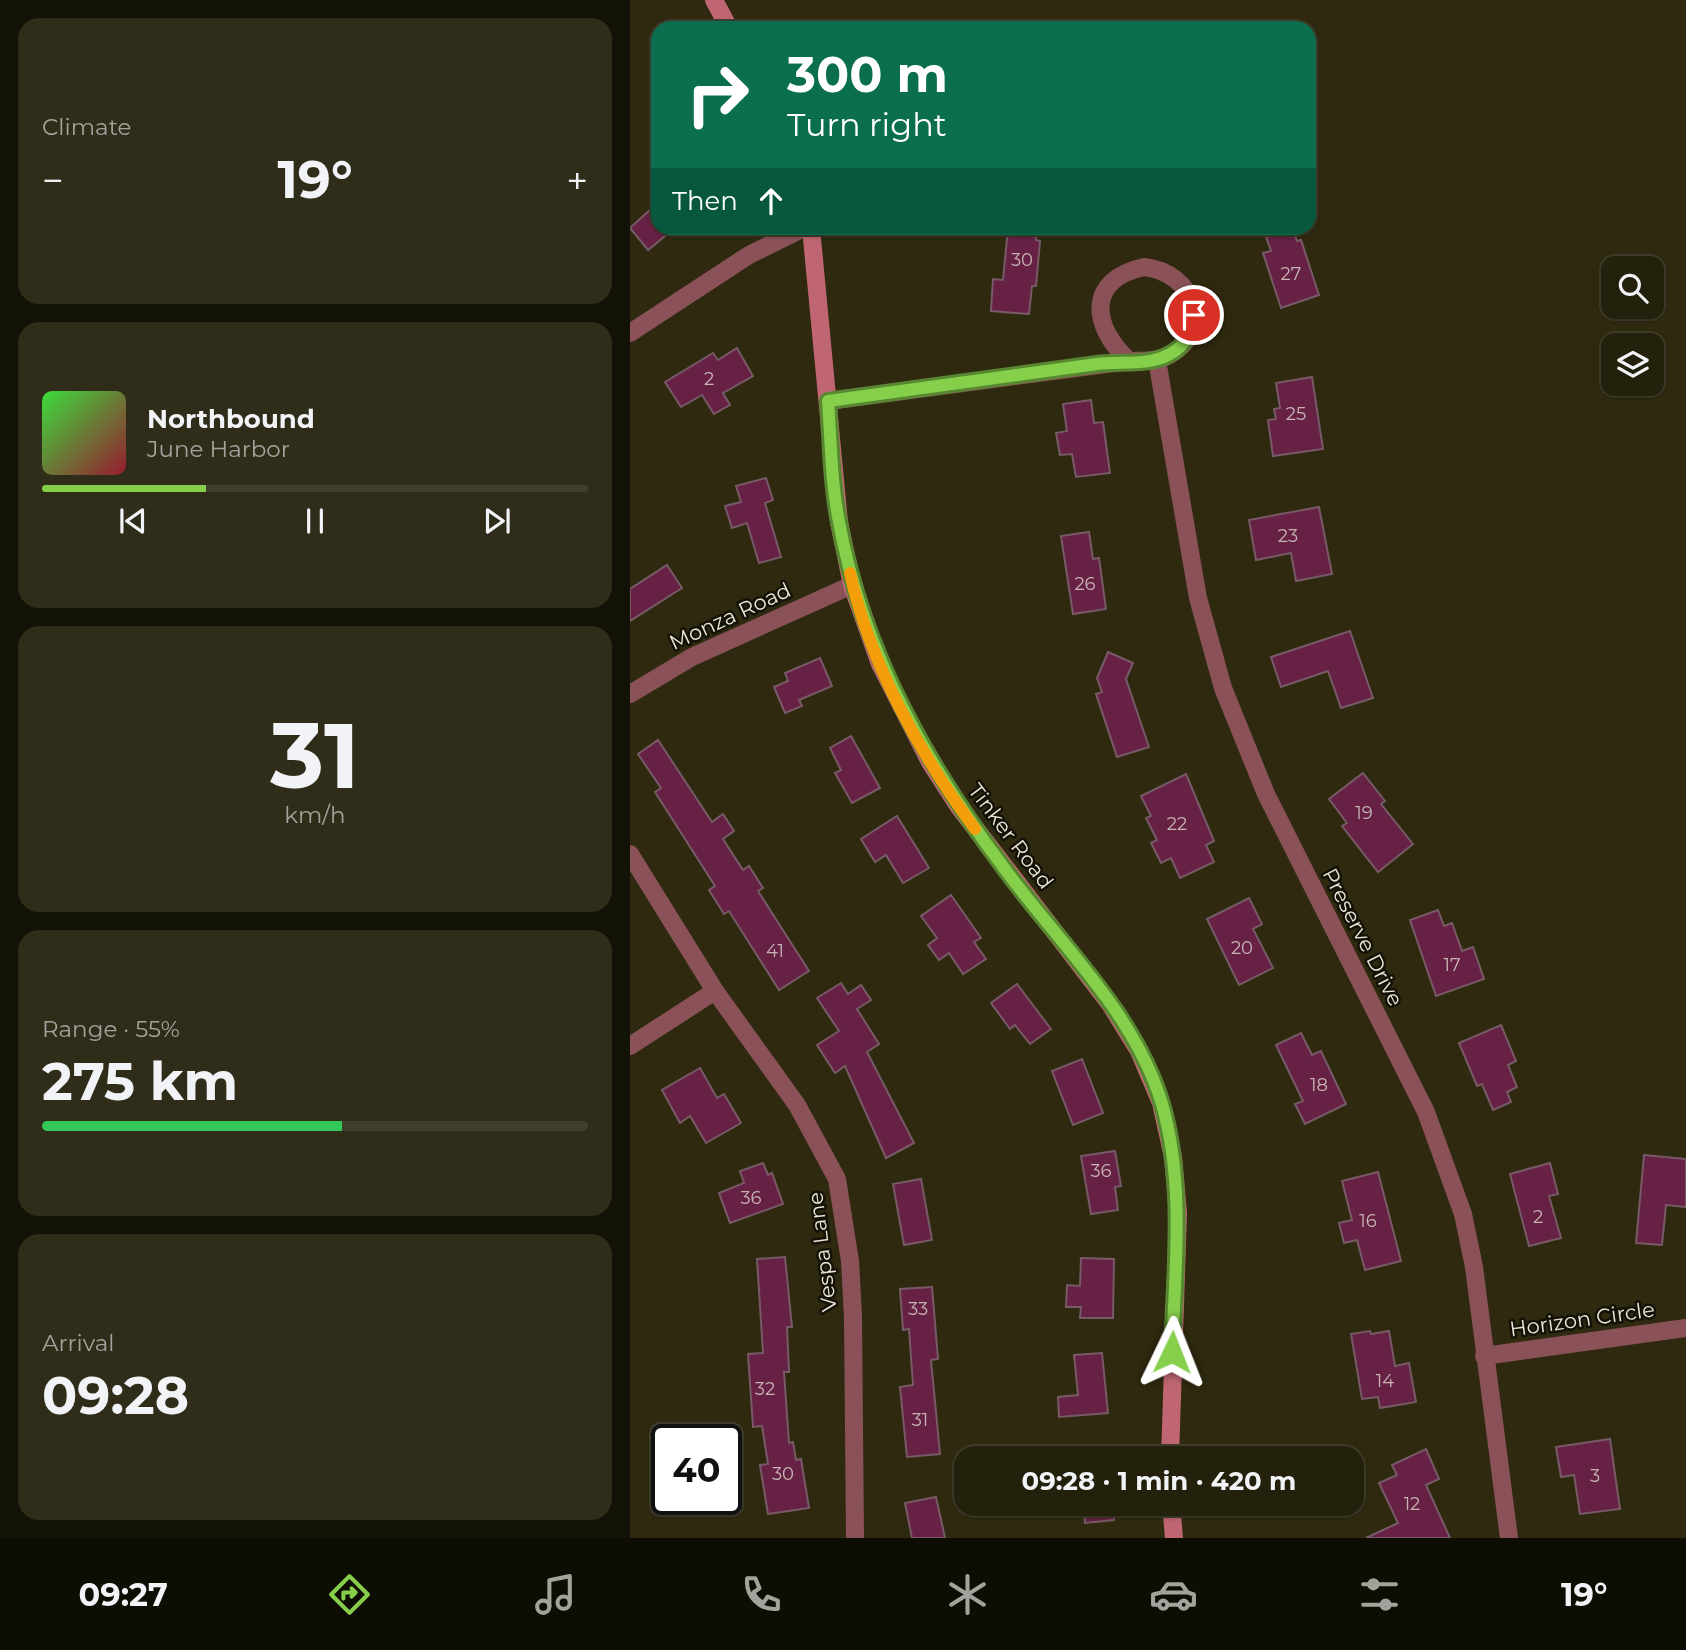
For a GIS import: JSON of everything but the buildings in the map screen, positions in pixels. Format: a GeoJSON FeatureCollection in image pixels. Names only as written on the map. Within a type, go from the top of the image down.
{"type":"FeatureCollection","features":[{"type":"Feature","properties":{"kind":"street"},"geometry":{"type":"LineString","coordinates":[[715,0],[726,21]]}},
{"type":"Feature","properties":{"kind":"street"},"geometry":{"type":"LineString","coordinates":[[630,333],[749,255],[790,235]]}},
{"type":"Feature","properties":{"kind":"street","name":"Tinker Road"},"geometry":{"type":"LineString","coordinates":[[812,235],[835,494],[852,585],[880,664],[930,762],[1008,873],[1110,1004],[1139,1051],[1161,1103],[1173,1157],[1178,1213],[1170,1446]]}},
{"type":"Feature","properties":{"kind":"street"},"geometry":{"type":"LineString","coordinates":[[828,401],[1129,361],[1157,360],[1172,354],[1184,344],[1194,315],[1185,285],[1173,275],[1143,267],[1128,270],[1106,290],[1100,305],[1105,335],[1129,361]]}},
{"type":"Feature","properties":{"kind":"street","name":"Preserve Drive"},"geometry":{"type":"LineString","coordinates":[[1157,360],[1198,598],[1223,688],[1266,794],[1426,1112],[1447,1162],[1463,1214],[1474,1267],[1509,1538]]}},
{"type":"Feature","properties":{"kind":"street","name":"Monza Road"},"geometry":{"type":"LineString","coordinates":[[630,694],[692,657],[852,585]]}},
{"type":"Feature","properties":{"kind":"street","name":"Vespa Lane"},"geometry":{"type":"LineString","coordinates":[[630,854],[715,991],[797,1105],[836,1179],[850,1261],[855,1538]]}},
{"type":"Feature","properties":{"kind":"street"},"geometry":{"type":"LineString","coordinates":[[630,1046],[715,991]]}},
{"type":"Feature","properties":{"kind":"street","name":"Horizon Circle"},"geometry":{"type":"LineString","coordinates":[[1484,1356],[1686,1328]]}},
{"type":"Feature","properties":{"kind":"street"},"geometry":{"type":"LineString","coordinates":[[1172,1516],[1174,1538]]}},
{"type":"Feature","properties":{"kind":"slow traffic"},"geometry":{"type":"LineString","coordinates":[[850,573],[880,664],[930,762],[975,829]]}},
{"type":"Feature","properties":{"kind":"route"},"geometry":{"type":"LineString","coordinates":[[1172,1352],[1178,1213],[1173,1157],[1161,1103],[1139,1051],[1110,1004],[1008,873],[959,807],[930,762],[880,664],[852,585],[839,522],[828,401],[1102,363],[1157,360],[1172,354],[1184,344],[1194,315]]}}]}
